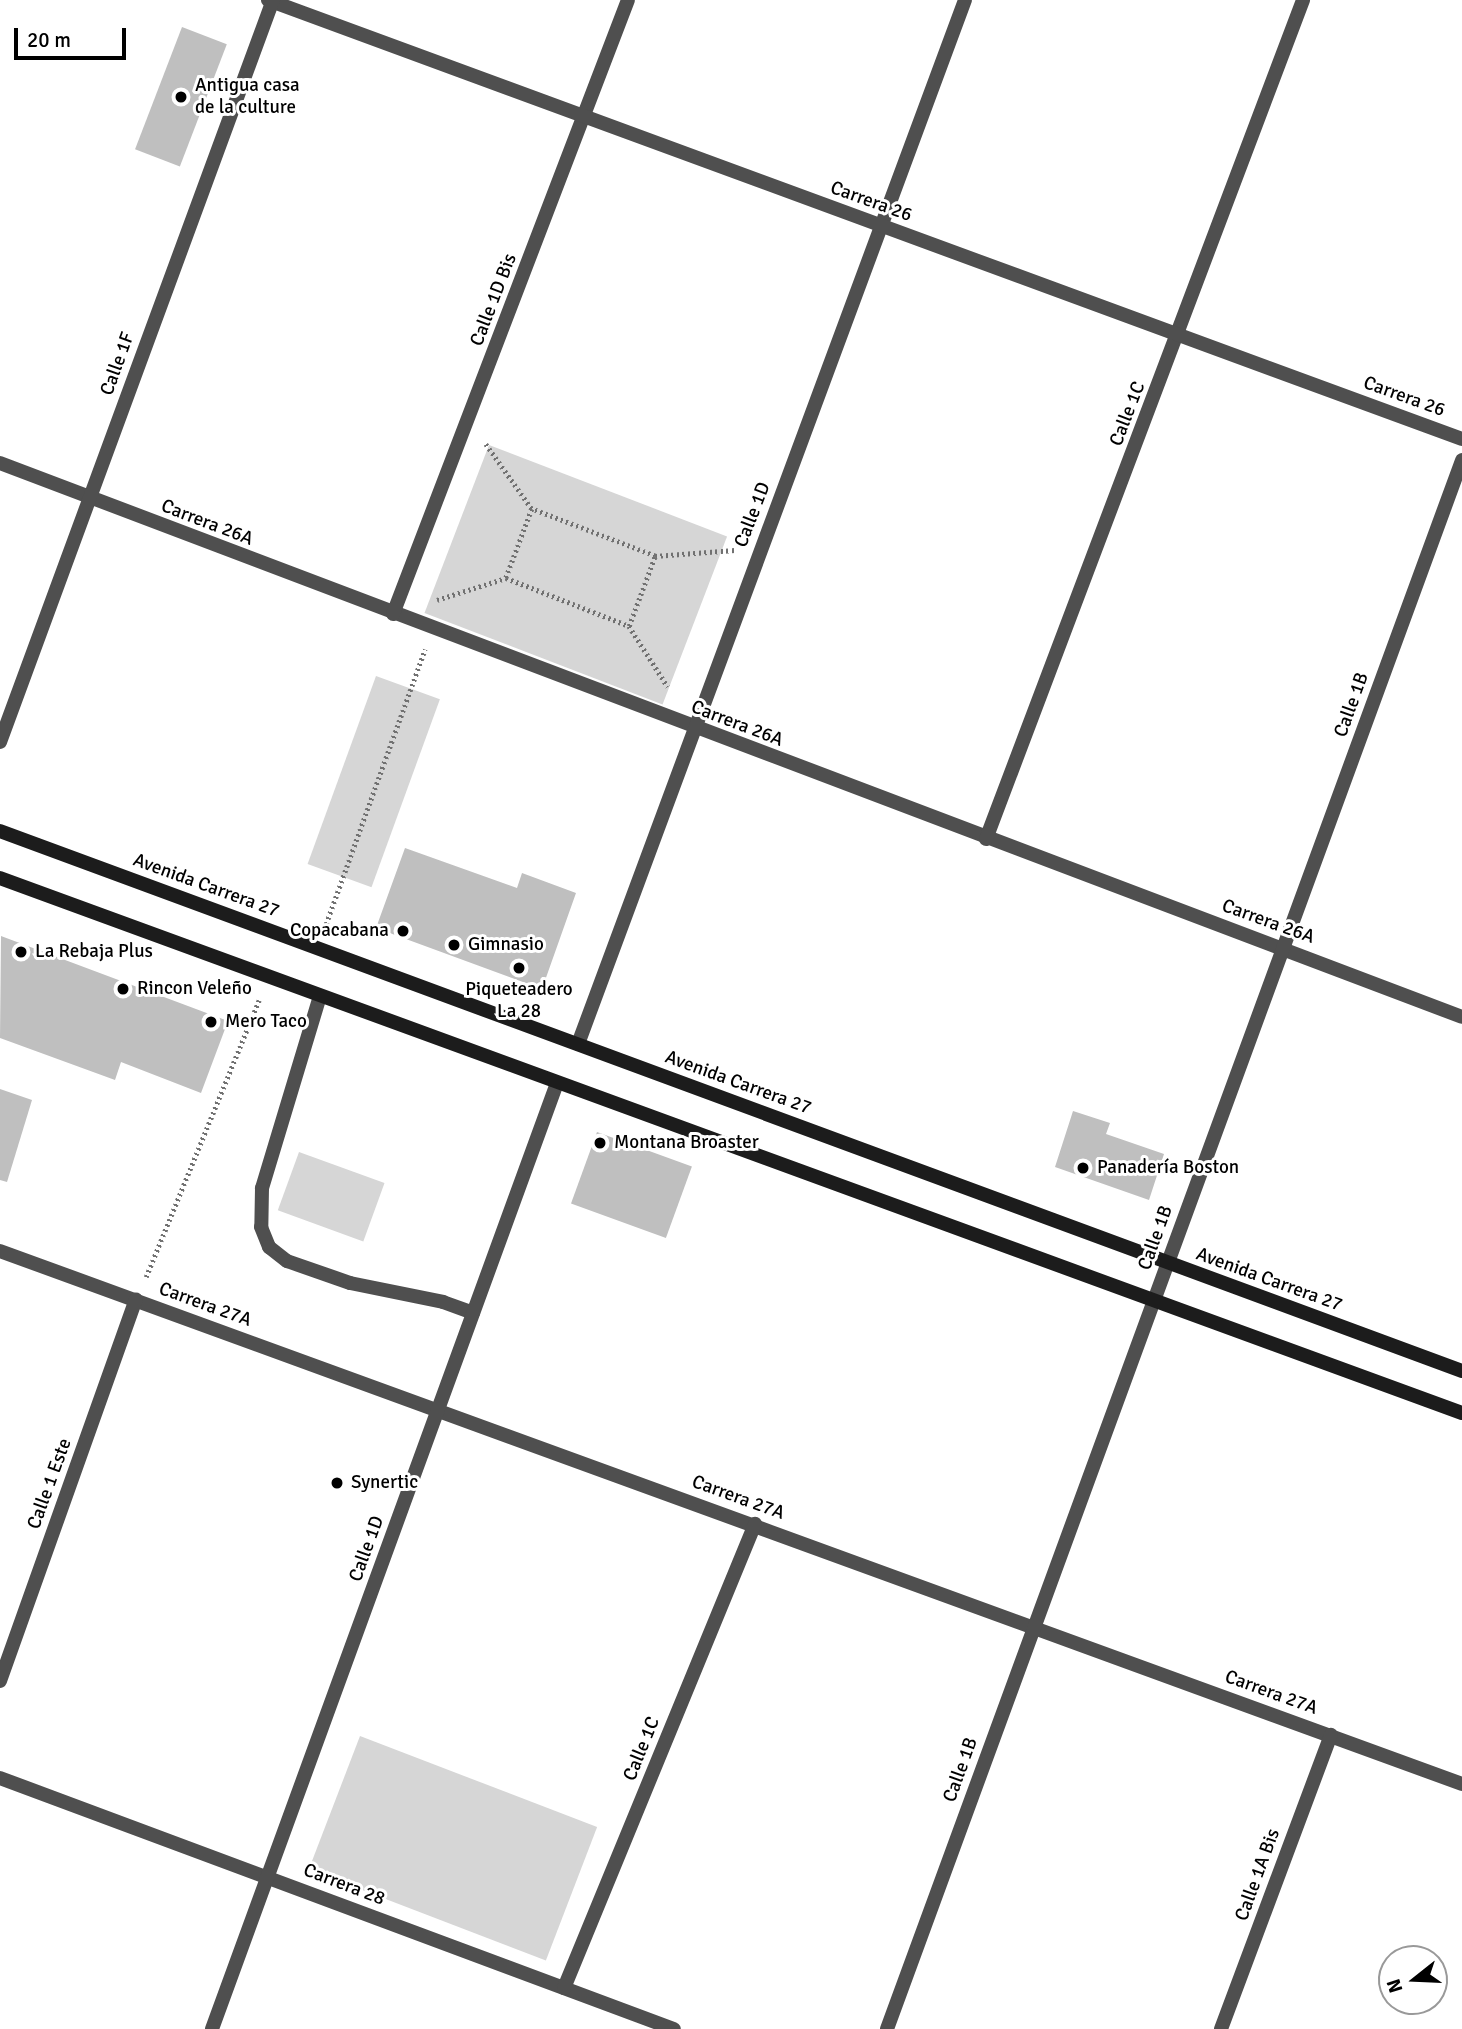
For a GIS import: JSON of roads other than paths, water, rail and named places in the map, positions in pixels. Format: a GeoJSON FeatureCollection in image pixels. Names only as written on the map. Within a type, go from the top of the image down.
{"type":"FeatureCollection","features":[{"type":"Feature","properties":{"kind":"main road","name":"Avenida Carrera 27"},"geometry":{"type":"LineString","coordinates":[[0,831],[1462,1371]]}},
{"type":"Feature","properties":{"kind":"main road"},"geometry":{"type":"LineString","coordinates":[[0,878],[1462,1413]]}},
{"type":"Feature","properties":{"kind":"street","name":"Calle 1D Bis"},"geometry":{"type":"LineString","coordinates":[[393,614],[628,0]]}},
{"type":"Feature","properties":{"kind":"street","name":"Calle 1D"},"geometry":{"type":"LineString","coordinates":[[578,1044],[879,225],[965,0]]}},
{"type":"Feature","properties":{"kind":"street","name":"Calle 1C"},"geometry":{"type":"LineString","coordinates":[[986,839],[1179,336],[1303,0]]}},
{"type":"Feature","properties":{"kind":"street","name":"Carrera 26"},"geometry":{"type":"LineString","coordinates":[[271,1],[1462,439]]}},
{"type":"Feature","properties":{"kind":"street","name":"Calle 1F"},"geometry":{"type":"LineString","coordinates":[[0,742],[271,1]]}},
{"type":"Feature","properties":{"kind":"street","name":"Calle 1B"},"geometry":{"type":"LineString","coordinates":[[887,2029],[1462,460]]}},
{"type":"Feature","properties":{"kind":"street","name":"Carrera 26A"},"geometry":{"type":"LineString","coordinates":[[0,463],[695,729],[1462,1017]]}},
{"type":"Feature","properties":{"kind":"street"},"geometry":{"type":"LineString","coordinates":[[320,996],[262,1188],[261,1227],[269,1247],[287,1261],[350,1283],[443,1302],[473,1313]]}},
{"type":"Feature","properties":{"kind":"street","name":"Calle 1D"},"geometry":{"type":"LineString","coordinates":[[212,2029],[557,1083]]}},
{"type":"Feature","properties":{"kind":"street","name":"Carrera 27A"},"geometry":{"type":"LineString","coordinates":[[0,1251],[1035,1626],[1462,1784]]}},
{"type":"Feature","properties":{"kind":"street","name":"Calle 1 Este"},"geometry":{"type":"LineString","coordinates":[[0,1681],[136,1300]]}},
{"type":"Feature","properties":{"kind":"street","name":"Calle 1C"},"geometry":{"type":"LineString","coordinates":[[564,1988],[755,1524]]}},
{"type":"Feature","properties":{"kind":"street","name":"Calle 1A Bis"},"geometry":{"type":"LineString","coordinates":[[1222,2029],[1331,1735]]}},
{"type":"Feature","properties":{"kind":"street","name":"Carrera 28"},"geometry":{"type":"LineString","coordinates":[[0,1778],[674,2029]]}},
{"type":"Feature","properties":{"kind":"place","name":"Antigua casa de la culture"},"geometry":{"type":"Point","coordinates":[181,97]}},
{"type":"Feature","properties":{"kind":"place","name":"Copacabana"},"geometry":{"type":"Point","coordinates":[403,931]}},
{"type":"Feature","properties":{"kind":"place","name":"Gimnasio"},"geometry":{"type":"Point","coordinates":[454,945]}},
{"type":"Feature","properties":{"kind":"place","name":"La Rebaja Plus"},"geometry":{"type":"Point","coordinates":[21,952]}},
{"type":"Feature","properties":{"kind":"place","name":"Piqueteadero La 28"},"geometry":{"type":"Point","coordinates":[519,968]}},
{"type":"Feature","properties":{"kind":"place","name":"Rincon Veleño"},"geometry":{"type":"Point","coordinates":[123,989]}},
{"type":"Feature","properties":{"kind":"place","name":"Mero Taco"},"geometry":{"type":"Point","coordinates":[211,1022]}},
{"type":"Feature","properties":{"kind":"place","name":"Montana Broaster"},"geometry":{"type":"Point","coordinates":[600,1143]}},
{"type":"Feature","properties":{"kind":"place","name":"Panadería Boston"},"geometry":{"type":"Point","coordinates":[1083,1168]}},
{"type":"Feature","properties":{"kind":"place","name":"Synertic"},"geometry":{"type":"Point","coordinates":[337,1483]}}]}
